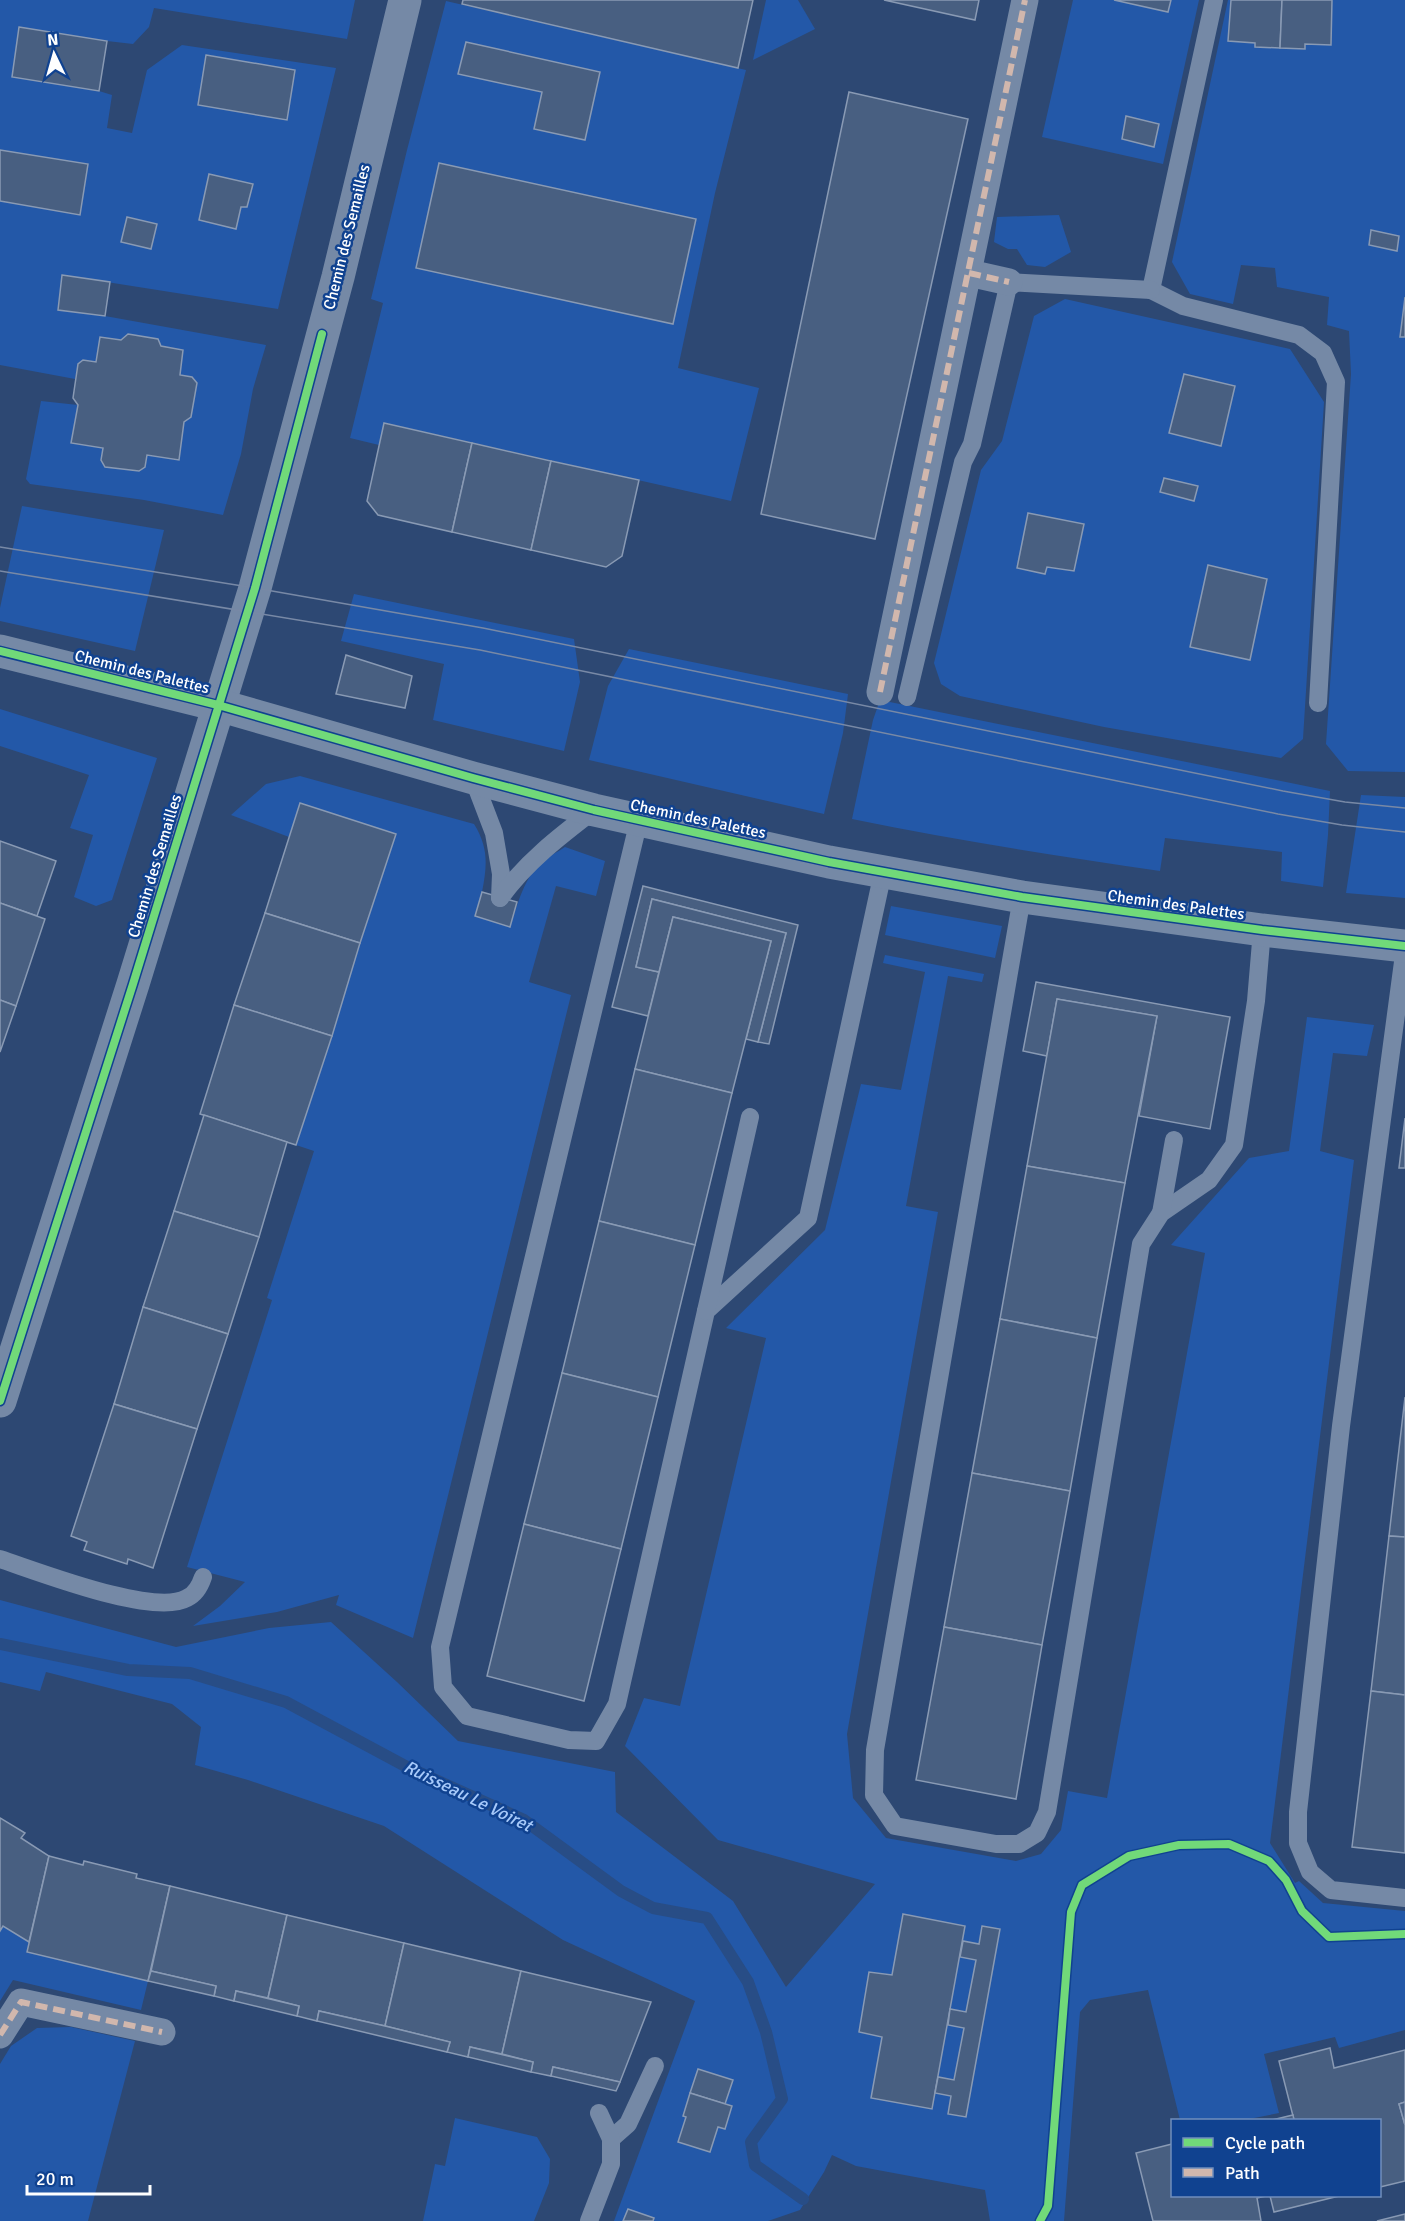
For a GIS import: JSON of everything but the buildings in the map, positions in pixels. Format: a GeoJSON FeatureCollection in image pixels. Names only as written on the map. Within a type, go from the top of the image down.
{"type":"FeatureCollection","features":[{"type":"Feature","properties":{"kind":"street","name":"Chemin des Semailles"},"geometry":{"type":"LineString","coordinates":[[0,1401],[133,984],[258,577],[322,334],[405,0]]}},
{"type":"Feature","properties":{"kind":"street"},"geometry":{"type":"LineString","coordinates":[[880,692],[1025,0]]}},
{"type":"Feature","properties":{"kind":"street"},"geometry":{"type":"LineString","coordinates":[[969,273],[1010,282]]}},
{"type":"Feature","properties":{"kind":"street","name":"Chemin des Palettes"},"geometry":{"type":"LineString","coordinates":[[0,651],[218,705],[594,810],[882,872],[1022,897],[1405,947]]}},
{"type":"Feature","properties":{"kind":"street"},"geometry":{"type":"LineString","coordinates":[[0,2035],[21,2002],[162,2032]]}},
{"type":"Feature","properties":{"kind":"lane"},"geometry":{"type":"LineString","coordinates":[[1151,290],[1214,0]]}},
{"type":"Feature","properties":{"kind":"lane"},"geometry":{"type":"LineString","coordinates":[[907,697],[963,462],[972,444],[1010,282],[1151,290],[1183,306],[1299,335],[1323,353],[1336,382],[1318,703]]}},
{"type":"Feature","properties":{"kind":"lane"},"geometry":{"type":"LineString","coordinates":[[473,778],[494,833],[501,874],[500,898],[515,877],[549,845],[594,810]]}},
{"type":"Feature","properties":{"kind":"lane"},"geometry":{"type":"LineString","coordinates":[[639,820],[440,1647],[443,1688],[467,1716],[569,1740],[596,1741],[617,1704],[750,1117]]}},
{"type":"Feature","properties":{"kind":"lane"},"geometry":{"type":"LineString","coordinates":[[706,1311],[808,1218],[882,872]]}},
{"type":"Feature","properties":{"kind":"lane"},"geometry":{"type":"LineString","coordinates":[[1022,897],[875,1750],[874,1795],[896,1826],[996,1844],[1019,1844],[1037,1833],[1047,1812],[1141,1244],[1161,1213],[1209,1180],[1234,1144],[1256,1001],[1262,930]]}},
{"type":"Feature","properties":{"kind":"lane"},"geometry":{"type":"LineString","coordinates":[[1405,947],[1341,1426],[1298,1812],[1298,1843],[1310,1872],[1331,1890],[1405,1898]]}},
{"type":"Feature","properties":{"kind":"lane"},"geometry":{"type":"LineString","coordinates":[[1161,1213],[1174,1140]]}},
{"type":"Feature","properties":{"kind":"lane"},"geometry":{"type":"LineString","coordinates":[[0,1559],[115,1596],[165,1604],[186,1599],[199,1587],[203,1577]]}},
{"type":"Feature","properties":{"kind":"lane"},"geometry":{"type":"LineString","coordinates":[[611,2139],[628,2124],[656,2066]]}},
{"type":"Feature","properties":{"kind":"lane"},"geometry":{"type":"LineString","coordinates":[[589,2221],[611,2164],[611,2139],[599,2113]]}},
{"type":"Feature","properties":{"kind":"shaded area"},"geometry":{"type":"Polygon","coordinates":[[[0,0],[355,0],[347,39],[154,8],[149,27],[133,44],[107,41],[99,91],[112,95],[107,128],[132,133],[147,70],[182,45],[336,68],[278,309],[62,275],[58,310],[105,316],[266,345],[253,389],[241,454],[223,515],[144,500],[30,484],[26,479],[41,401],[78,405],[71,443],[103,448],[101,460],[105,467],[139,471],[145,467],[147,455],[179,459],[184,422],[191,417],[197,383],[192,377],[180,375],[183,350],[161,346],[158,339],[128,334],[121,340],[100,337],[96,362],[83,360],[78,364],[75,379],[0,365],[0,0]]]}},
{"type":"Feature","properties":{"kind":"shaded area"},"geometry":{"type":"Polygon","coordinates":[[[766,0],[798,0],[815,29],[753,60],[766,0]]]}},
{"type":"Feature","properties":{"kind":"shaded area"},"geometry":{"type":"Polygon","coordinates":[[[1073,0],[1199,0],[1163,164],[1042,137],[1073,0]]]}},
{"type":"Feature","properties":{"kind":"shaded area"},"geometry":{"type":"Polygon","coordinates":[[[1228,0],[1405,0],[1405,772],[1348,771],[1326,744],[1351,374],[1349,331],[1327,325],[1329,297],[1277,287],[1275,268],[1241,265],[1233,304],[1190,294],[1172,262],[1228,0]]]}},
{"type":"Feature","properties":{"kind":"shaded area"},"geometry":{"type":"Polygon","coordinates":[[[446,1],[746,70],[715,193],[678,368],[759,388],[731,501],[385,423],[379,445],[350,438],[383,303],[371,299],[446,1]]]}},
{"type":"Feature","properties":{"kind":"shaded area"},"geometry":{"type":"Polygon","coordinates":[[[1059,215],[1071,252],[1045,267],[1027,265],[1017,249],[1008,249],[994,242],[997,217],[1059,215]]]}},
{"type":"Feature","properties":{"kind":"shaded area"},"geometry":{"type":"Polygon","coordinates":[[[1065,299],[1290,349],[1324,402],[1303,739],[1281,758],[1104,727],[960,696],[941,684],[934,663],[981,470],[1002,441],[1034,316],[1065,299]]]}},
{"type":"Feature","properties":{"kind":"shaded area"},"geometry":{"type":"Polygon","coordinates":[[[22,506],[164,530],[135,651],[0,621],[0,608],[22,506]]]}},
{"type":"Feature","properties":{"kind":"shaded area"},"geometry":{"type":"Polygon","coordinates":[[[354,594],[574,639],[580,682],[564,751],[433,720],[444,664],[341,641],[354,594]]]}},
{"type":"Feature","properties":{"kind":"shaded area"},"geometry":{"type":"Polygon","coordinates":[[[629,649],[848,694],[843,733],[824,814],[589,760],[608,686],[629,649]]]}},
{"type":"Feature","properties":{"kind":"shaded area"},"geometry":{"type":"Polygon","coordinates":[[[880,700],[1330,791],[1323,887],[1281,881],[1282,852],[1165,838],[1160,871],[929,834],[852,819],[873,720],[880,700]]]}},
{"type":"Feature","properties":{"kind":"shaded area"},"geometry":{"type":"Polygon","coordinates":[[[0,709],[157,758],[112,900],[96,906],[74,897],[93,835],[70,828],[89,775],[0,746],[0,709]]]}},
{"type":"Feature","properties":{"kind":"shaded area"},"geometry":{"type":"Polygon","coordinates":[[[300,776],[474,824],[486,857],[482,892],[510,927],[531,874],[546,858],[565,847],[605,861],[596,896],[556,886],[529,982],[571,995],[413,1638],[336,1605],[339,1595],[277,1612],[193,1626],[220,1606],[245,1582],[187,1567],[272,1300],[267,1298],[314,1151],[296,1145],[395,834],[300,803],[289,837],[231,815],[266,784],[300,776]]]}},
{"type":"Feature","properties":{"kind":"shaded area"},"geometry":{"type":"Polygon","coordinates":[[[1361,795],[1405,797],[1405,898],[1346,893],[1361,795]]]}},
{"type":"Feature","properties":{"kind":"shaded area"},"geometry":{"type":"Polygon","coordinates":[[[891,906],[1002,926],[995,958],[885,935],[891,906]]]}},
{"type":"Feature","properties":{"kind":"shaded area"},"geometry":{"type":"Polygon","coordinates":[[[885,955],[984,974],[982,982],[948,976],[906,1206],[938,1212],[847,1734],[853,1798],[886,1838],[1016,1861],[1041,1854],[1061,1830],[1068,1791],[1107,1798],[1205,1253],[1171,1245],[1249,1158],[1289,1151],[1307,1017],[1374,1025],[1367,1056],[1333,1053],[1320,1151],[1354,1160],[1270,1843],[1295,1883],[1299,1881],[1323,1903],[1405,1911],[1405,2030],[1339,2048],[1335,2037],[1264,2054],[1279,2113],[1249,2119],[1180,2119],[1148,1990],[1090,2000],[1080,2012],[1064,2221],[990,2221],[985,2190],[856,2166],[832,2155],[800,2210],[768,2221],[614,2221],[695,2001],[563,1940],[384,1826],[248,1780],[195,1765],[201,1727],[172,1704],[46,1672],[40,1691],[0,1682],[0,1600],[176,1647],[269,1628],[331,1622],[458,1741],[615,1772],[616,1812],[733,1901],[786,1987],[875,1884],[718,1840],[625,1746],[644,1698],[680,1706],[766,1338],[726,1328],[825,1230],[861,1084],[901,1090],[925,972],[883,963],[885,955]]]}},
{"type":"Feature","properties":{"kind":"shaded area"},"geometry":{"type":"Polygon","coordinates":[[[3,1926],[29,1942],[27,1952],[148,1981],[141,2010],[13,1980],[0,2001],[0,1931],[3,1926]]]}},
{"type":"Feature","properties":{"kind":"shaded area"},"geometry":{"type":"Polygon","coordinates":[[[71,2027],[135,2041],[88,2221],[0,2221],[0,2064],[11,2046],[37,2028],[71,2027]]]}},
{"type":"Feature","properties":{"kind":"shaded area"},"geometry":{"type":"Polygon","coordinates":[[[455,2118],[537,2137],[550,2159],[549,2183],[534,2221],[423,2221],[435,2164],[445,2166],[455,2118]]]}},
{"type":"Feature","properties":{"kind":"waterway","name":"Ruisseau Le Voiret"},"geometry":{"type":"LineString","coordinates":[[0,1644],[128,1670],[190,1673],[286,1702],[409,1768],[524,1820],[621,1891],[653,1908],[707,1918],[748,1982],[766,2032],[782,2099],[751,2142],[755,2165],[803,2199]]}},
{"type":"Feature","properties":{"kind":"tram line"},"geometry":{"type":"LineString","coordinates":[[0,547],[483,628],[1283,791],[1345,802],[1405,808]]}},
{"type":"Feature","properties":{"kind":"tram line"},"geometry":{"type":"LineString","coordinates":[[0,571],[480,650],[1278,814],[1342,825],[1405,832]]}},
{"type":"Feature","properties":{"kind":"marked path"},"geometry":{"type":"LineString","coordinates":[[880,692],[1025,0]]}},
{"type":"Feature","properties":{"kind":"marked path"},"geometry":{"type":"LineString","coordinates":[[969,273],[1009,282]]}},
{"type":"Feature","properties":{"kind":"marked path"},"geometry":{"type":"LineString","coordinates":[[0,2035],[21,2002],[162,2032]]}},
{"type":"Feature","properties":{"kind":"cycle path"},"geometry":{"type":"LineString","coordinates":[[0,1401],[133,984],[255,588],[322,334]]}},
{"type":"Feature","properties":{"kind":"cycle path"},"geometry":{"type":"LineString","coordinates":[[0,651],[218,705],[594,810],[829,862],[1022,897],[1262,930],[1405,946]]}},
{"type":"Feature","properties":{"kind":"cycle path"},"geometry":{"type":"LineString","coordinates":[[1040,2221],[1048,2206],[1071,1912],[1082,1885],[1129,1856],[1179,1845],[1229,1844],[1269,1861],[1286,1880],[1302,1911],[1329,1937],[1405,1934]]}}]}
